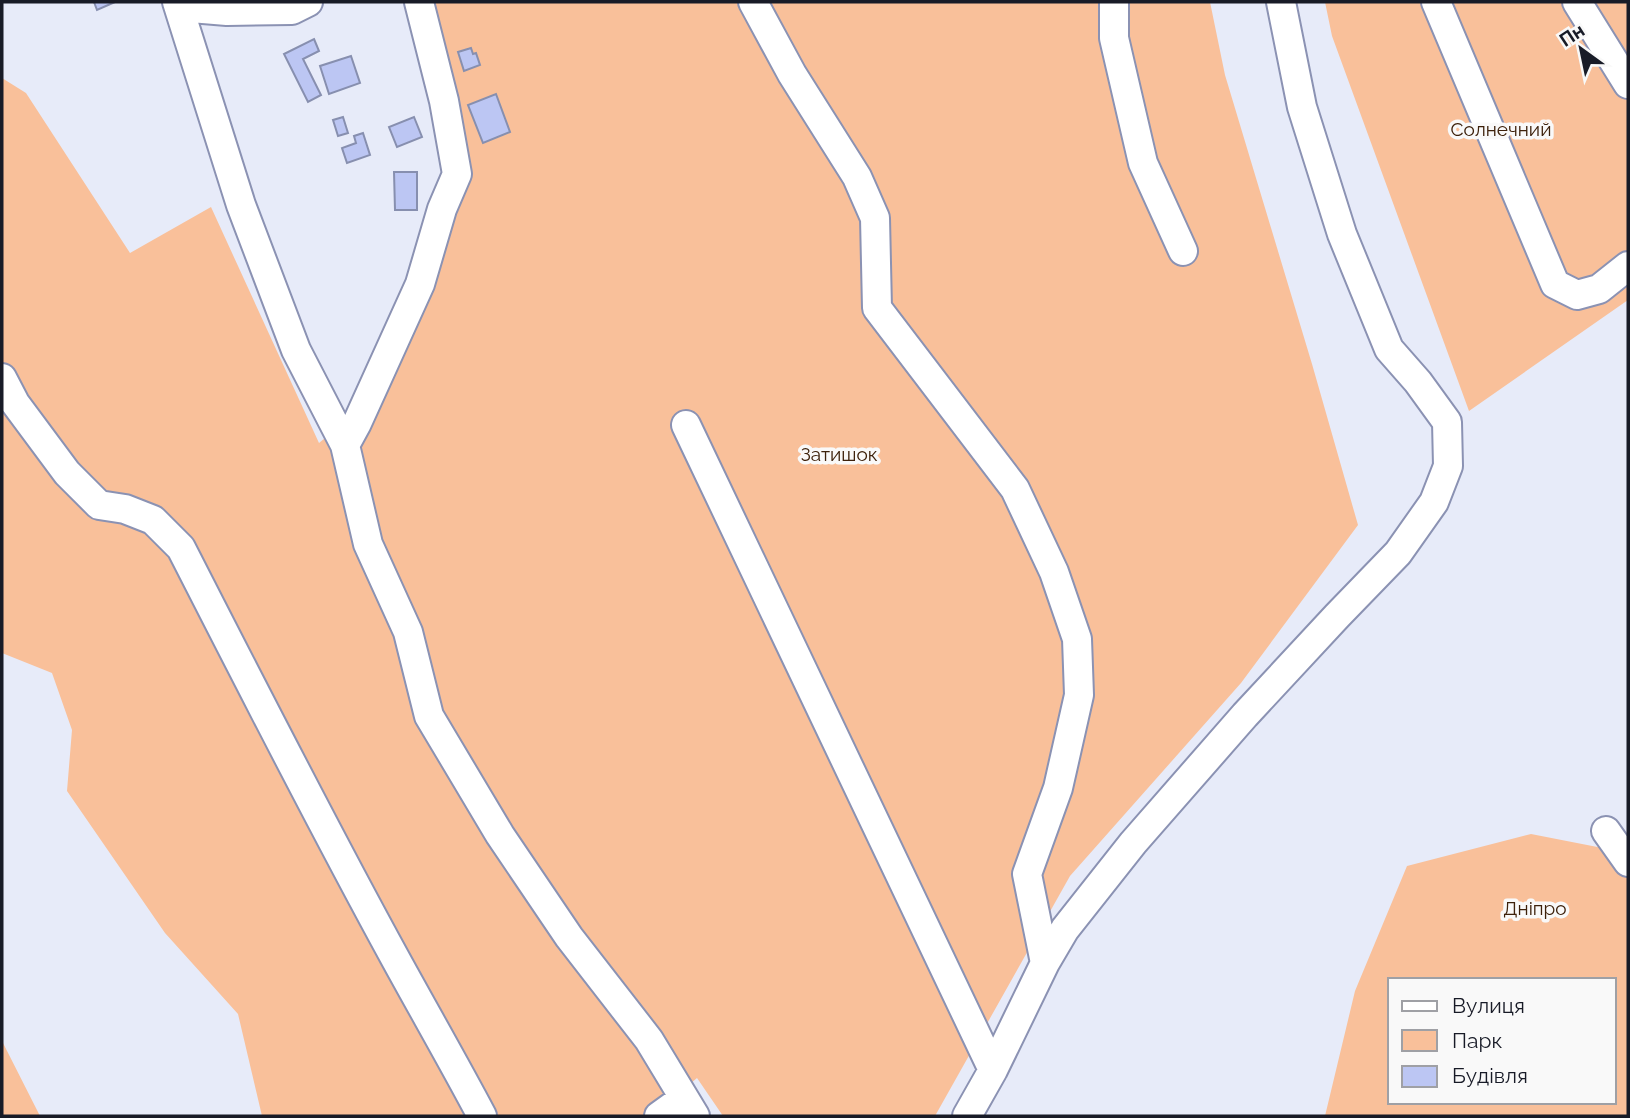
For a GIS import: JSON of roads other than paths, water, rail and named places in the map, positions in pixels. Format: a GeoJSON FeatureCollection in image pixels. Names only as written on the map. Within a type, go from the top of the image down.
{"type":"FeatureCollection","features":[{"type":"Feature","properties":{"kind":"street"},"geometry":{"type":"LineString","coordinates":[[308,2],[292,10],[227,11],[178,4],[241,205],[296,350],[345,444],[368,544],[408,632],[429,716],[508,846],[569,937],[649,1040],[689,1107],[659,1116]]}},
{"type":"Feature","properties":{"kind":"street"},"geometry":{"type":"LineString","coordinates":[[345,444],[420,284],[442,209],[457,174],[444,102],[419,2]]}},
{"type":"Feature","properties":{"kind":"street"},"geometry":{"type":"LineString","coordinates":[[754,2],[792,74],[857,177],[875,218],[877,308],[1015,489],[1054,572],[1077,639],[1079,695],[1058,788],[1027,874],[1045,962]]}},
{"type":"Feature","properties":{"kind":"street"},"geometry":{"type":"LineString","coordinates":[[1114,2],[1114,38],[1143,163],[1183,251]]}},
{"type":"Feature","properties":{"kind":"street"},"geometry":{"type":"LineString","coordinates":[[967,1116],[993,1070],[1045,962],[1065,929],[1133,843],[1245,715],[1398,553],[1434,502],[1448,467],[1447,422],[1418,382],[1389,349],[1342,234],[1302,107],[1281,2]]}},
{"type":"Feature","properties":{"kind":"street"},"geometry":{"type":"LineString","coordinates":[[1436,2],[1555,285],[1577,295],[1599,289],[1628,266]]}},
{"type":"Feature","properties":{"kind":"street"},"geometry":{"type":"LineString","coordinates":[[1577,2],[1628,84]]}},
{"type":"Feature","properties":{"kind":"street"},"geometry":{"type":"LineString","coordinates":[[2,378],[15,403],[67,473],[99,505],[125,509],[153,520],[181,548],[295,770],[482,1116]]}},
{"type":"Feature","properties":{"kind":"street"},"geometry":{"type":"LineString","coordinates":[[686,425],[993,1070]]}},
{"type":"Feature","properties":{"kind":"street"},"geometry":{"type":"LineString","coordinates":[[1606,831],[1628,862]]}},
{"type":"Feature","properties":{"kind":"park label","name":"Солнечний"},"geometry":{"type":"Point","coordinates":[1501,129]}},
{"type":"Feature","properties":{"kind":"park label","name":"Затишок"},"geometry":{"type":"Point","coordinates":[839,454]}},
{"type":"Feature","properties":{"kind":"park label","name":"Дніпро"},"geometry":{"type":"Point","coordinates":[1535,908]}}]}
